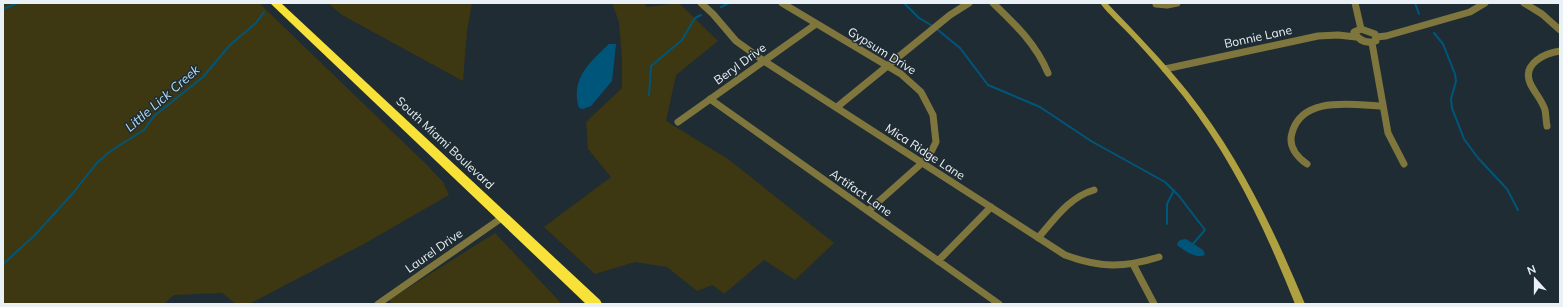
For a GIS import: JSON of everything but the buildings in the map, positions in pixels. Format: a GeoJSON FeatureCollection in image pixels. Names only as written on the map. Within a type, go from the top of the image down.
{"type":"FeatureCollection","features":[{"type":"Feature","properties":{"kind":"highway","name":"South Miami Boulevard"},"geometry":{"type":"LineString","coordinates":[[275,3],[595,304]]}},
{"type":"Feature","properties":{"kind":"street","name":"Mica Ridge Lane"},"geometry":{"type":"LineString","coordinates":[[701,3],[713,14],[736,41],[764,61],[1065,254],[1083,262],[1098,266],[1133,264],[1160,257]]}},
{"type":"Feature","properties":{"kind":"street","name":"Gypsum Drive"},"geometry":{"type":"LineString","coordinates":[[782,3],[907,78],[921,92],[933,115],[936,142],[930,154],[922,163],[868,211]]}},
{"type":"Feature","properties":{"kind":"street"},"geometry":{"type":"LineString","coordinates":[[837,107],[950,15],[969,3]]}},
{"type":"Feature","properties":{"kind":"street"},"geometry":{"type":"LineString","coordinates":[[993,3],[1026,38],[1040,56],[1048,73]]}},
{"type":"Feature","properties":{"kind":"street"},"geometry":{"type":"LineString","coordinates":[[1103,3],[1166,69],[1215,136],[1249,192],[1278,250],[1300,304]]}},
{"type":"Feature","properties":{"kind":"street"},"geometry":{"type":"LineString","coordinates":[[1156,4],[1167,5],[1177,3]]}},
{"type":"Feature","properties":{"kind":"street"},"geometry":{"type":"LineString","coordinates":[[1355,3],[1361,29]]}},
{"type":"Feature","properties":{"kind":"street"},"geometry":{"type":"LineString","coordinates":[[1356,37],[1354,32],[1361,29],[1368,31],[1376,37],[1386,36],[1470,12],[1485,3]]}},
{"type":"Feature","properties":{"kind":"street"},"geometry":{"type":"LineString","coordinates":[[1524,3],[1542,14],[1560,30]]}},
{"type":"Feature","properties":{"kind":"street","name":"Beryl Drive"},"geometry":{"type":"LineString","coordinates":[[678,122],[816,24]]}},
{"type":"Feature","properties":{"kind":"street","name":"Bonnie Lane"},"geometry":{"type":"LineString","coordinates":[[1166,69],[1318,36],[1338,35],[1356,37],[1365,42],[1372,43]]}},
{"type":"Feature","properties":{"kind":"street"},"geometry":{"type":"LineString","coordinates":[[1376,37],[1376,41],[1372,43],[1378,71],[1382,106],[1388,133],[1404,164]]}},
{"type":"Feature","properties":{"kind":"street"},"geometry":{"type":"LineString","coordinates":[[1547,126],[1545,110],[1528,76],[1532,64],[1536,58],[1560,50]]}},
{"type":"Feature","properties":{"kind":"street","name":"Artifact Lane"},"geometry":{"type":"LineString","coordinates":[[710,99],[999,304]]}},
{"type":"Feature","properties":{"kind":"street"},"geometry":{"type":"LineString","coordinates":[[1307,164],[1295,153],[1290,141],[1292,124],[1302,114],[1312,108],[1329,105],[1382,106]]}},
{"type":"Feature","properties":{"kind":"street"},"geometry":{"type":"LineString","coordinates":[[1038,238],[1076,198],[1086,191],[1094,190]]}},
{"type":"Feature","properties":{"kind":"street"},"geometry":{"type":"LineString","coordinates":[[938,261],[991,207]]}},
{"type":"Feature","properties":{"kind":"street","name":"Laurel Drive"},"geometry":{"type":"LineString","coordinates":[[378,304],[503,217]]}},
{"type":"Feature","properties":{"kind":"street"},"geometry":{"type":"LineString","coordinates":[[1133,264],[1154,304]]}},
{"type":"Feature","properties":{"kind":"shaded area"},"geometry":{"type":"Polygon","coordinates":[[[3,3],[259,3],[427,165],[443,182],[449,195],[362,245],[249,304],[236,304],[222,293],[174,295],[164,304],[3,304],[3,3]]]}},
{"type":"Feature","properties":{"kind":"shaded area"},"geometry":{"type":"Polygon","coordinates":[[[328,3],[472,3],[467,31],[463,81],[342,15],[328,3]]]}},
{"type":"Feature","properties":{"kind":"shaded area"},"geometry":{"type":"Polygon","coordinates":[[[612,3],[644,3],[647,7],[679,3],[718,41],[676,75],[666,121],[728,159],[834,243],[795,280],[764,260],[724,294],[713,285],[697,291],[667,267],[635,262],[595,274],[544,227],[611,177],[588,149],[586,122],[622,88],[622,58],[619,22],[612,3]]]}},
{"type":"Feature","properties":{"kind":"shaded area"},"geometry":{"type":"Polygon","coordinates":[[[495,233],[562,304],[392,304],[389,300],[495,233]]]}},
{"type":"Feature","properties":{"kind":"water"},"geometry":{"type":"Polygon","coordinates":[[[609,44],[616,44],[612,81],[591,106],[583,109],[579,108],[577,88],[580,80],[589,65],[609,44]]]}},
{"type":"Feature","properties":{"kind":"water"},"geometry":{"type":"Polygon","coordinates":[[[1186,239],[1203,250],[1205,255],[1194,255],[1177,245],[1180,240],[1186,239]]]}},
{"type":"Feature","properties":{"kind":"waterway"},"geometry":{"type":"LineString","coordinates":[[3,9],[18,3]]}},
{"type":"Feature","properties":{"kind":"waterway"},"geometry":{"type":"LineString","coordinates":[[721,7],[729,3]]}},
{"type":"Feature","properties":{"kind":"waterway"},"geometry":{"type":"LineString","coordinates":[[904,3],[919,18],[931,25]]}},
{"type":"Feature","properties":{"kind":"waterway"},"geometry":{"type":"LineString","coordinates":[[1415,3],[1419,14]]}},
{"type":"Feature","properties":{"kind":"waterway","name":"Little Lick Creek"},"geometry":{"type":"LineString","coordinates":[[3,264],[35,235],[73,193],[96,164],[109,152],[144,130],[154,116],[203,77],[230,45],[256,23],[264,12]]}},
{"type":"Feature","properties":{"kind":"waterway"},"geometry":{"type":"LineString","coordinates":[[649,95],[651,66],[682,40],[695,18],[701,15]]}},
{"type":"Feature","properties":{"kind":"waterway"},"geometry":{"type":"LineString","coordinates":[[938,30],[960,48],[988,85],[1040,107],[1091,141],[1165,182],[1174,191]]}},
{"type":"Feature","properties":{"kind":"waterway"},"geometry":{"type":"LineString","coordinates":[[1434,33],[1443,44],[1455,74],[1456,81],[1451,99],[1452,108],[1464,139],[1478,158],[1507,189],[1518,210]]}},
{"type":"Feature","properties":{"kind":"waterway"},"geometry":{"type":"LineString","coordinates":[[1167,224],[1167,204],[1174,191]]}},
{"type":"Feature","properties":{"kind":"waterway"},"geometry":{"type":"LineString","coordinates":[[1174,191],[1205,230],[1192,245]]}}]}
